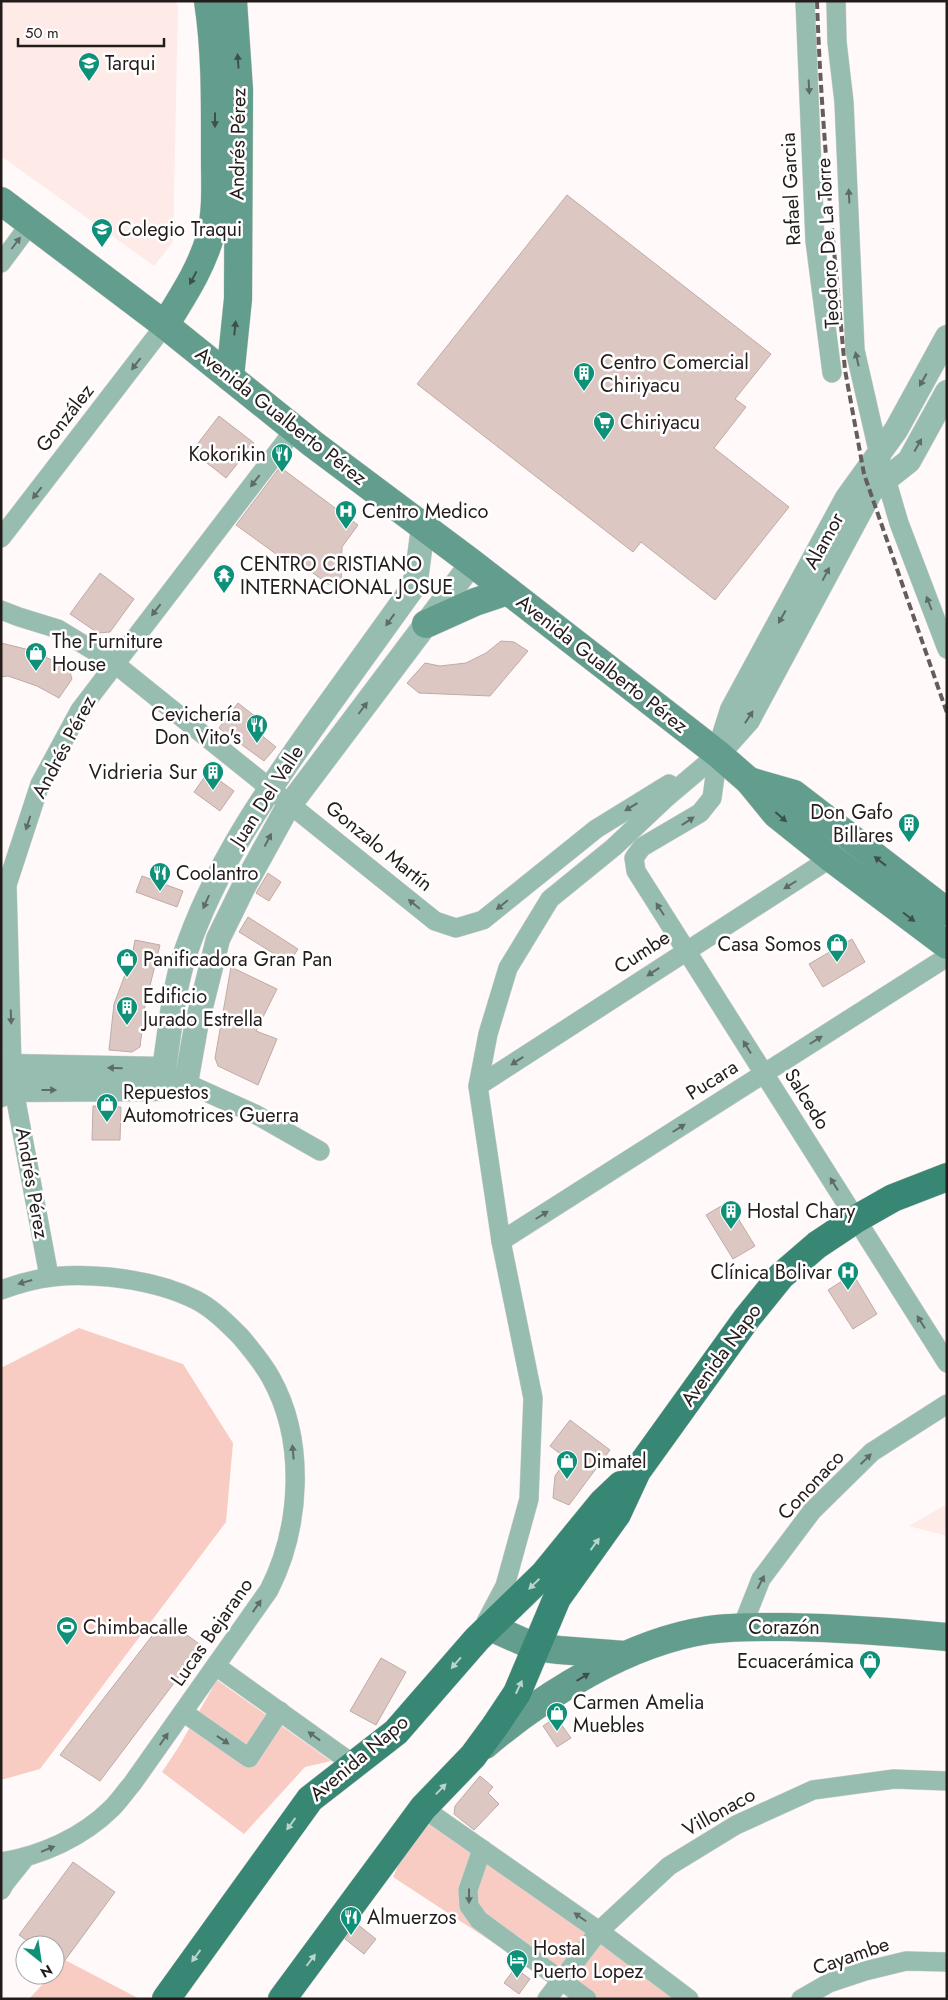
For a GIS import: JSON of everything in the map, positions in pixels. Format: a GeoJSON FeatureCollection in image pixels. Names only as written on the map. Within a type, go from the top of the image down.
{"type":"FeatureCollection","features":[{"type":"Feature","properties":{"kind":"main road","name":"Andrés Pérez"},"geometry":{"type":"LineString","coordinates":[[165,325],[196,274],[210,237],[214,215],[214,38],[208,1]]}},
{"type":"Feature","properties":{"kind":"main road","name":"Andrés Pérez"},"geometry":{"type":"LineString","coordinates":[[230,376],[238,299],[239,90],[233,1]]}},
{"type":"Feature","properties":{"kind":"main road","name":"Avenida Gualberto Pérez"},"geometry":{"type":"LineString","coordinates":[[1,201],[165,325],[295,429],[472,563],[718,754],[749,781],[776,814],[947,945]]}},
{"type":"Feature","properties":{"kind":"main road"},"geometry":{"type":"LineString","coordinates":[[426,624],[475,602],[508,591]]}},
{"type":"Feature","properties":{"kind":"main road","name":"Avenida Gualberto Pérez"},"geometry":{"type":"LineString","coordinates":[[749,781],[794,794],[947,912]]}},
{"type":"Feature","properties":{"kind":"main road","name":"Avenida Napo"},"geometry":{"type":"LineString","coordinates":[[166,1999],[310,1798],[396,1732],[483,1633],[544,1574],[602,1503],[637,1470],[747,1318],[781,1276],[817,1245],[856,1219],[893,1198],[947,1177]]}},
{"type":"Feature","properties":{"kind":"main road","name":"Avenida Napo"},"geometry":{"type":"LineString","coordinates":[[282,1999],[423,1808],[473,1756],[517,1693],[557,1598],[617,1514],[637,1470]]}},
{"type":"Feature","properties":{"kind":"main road","name":"Corazón"},"geometry":{"type":"LineString","coordinates":[[473,1756],[509,1726],[592,1672],[652,1644],[685,1635],[708,1630],[742,1627],[841,1628],[947,1636]]}},
{"type":"Feature","properties":{"kind":"main road","name":"Corazón"},"geometry":{"type":"LineString","coordinates":[[483,1633],[535,1647],[625,1655]]}},
{"type":"Feature","properties":{"kind":"street","name":"Rafael Garcia"},"geometry":{"type":"LineString","coordinates":[[805,1],[815,241],[832,373]]}},
{"type":"Feature","properties":{"kind":"street","name":"Teodoro De La Torre"},"geometry":{"type":"LineString","coordinates":[[836,1],[837,42],[844,102],[855,350],[879,455],[899,523],[947,648]]}},
{"type":"Feature","properties":{"kind":"street"},"geometry":{"type":"LineString","coordinates":[[1,263],[30,224]]}},
{"type":"Feature","properties":{"kind":"street","name":"González"},"geometry":{"type":"LineString","coordinates":[[1,538],[165,325]]}},
{"type":"Feature","properties":{"kind":"street","name":"Alamor"},"geometry":{"type":"LineString","coordinates":[[634,858],[642,847],[700,813],[712,798],[718,754],[732,710],[848,498],[896,430],[947,337]]}},
{"type":"Feature","properties":{"kind":"street","name":"Alamor"},"geometry":{"type":"LineString","coordinates":[[718,754],[748,720],[871,491],[909,461],[947,392]]}},
{"type":"Feature","properties":{"kind":"street","name":"Andrés Pérez"},"geometry":{"type":"LineString","coordinates":[[49,1276],[8,1092],[3,884],[40,784],[80,710],[114,663],[295,429]]}},
{"type":"Feature","properties":{"kind":"street","name":"Juan Del Valle"},"geometry":{"type":"LineString","coordinates":[[163,1079],[171,1014],[184,956],[216,878],[269,788],[412,590],[417,573],[424,528]]}},
{"type":"Feature","properties":{"kind":"street","name":"Juan Del Valle"},"geometry":{"type":"LineString","coordinates":[[186,1083],[196,1027],[218,939],[263,850],[291,804],[472,563]]}},
{"type":"Feature","properties":{"kind":"street","name":"Gonzalo Martín"},"geometry":{"type":"LineString","coordinates":[[1,610],[10,618],[58,629],[114,663],[435,921],[456,928],[482,920],[596,828],[718,754]]}},
{"type":"Feature","properties":{"kind":"street"},"geometry":{"type":"LineString","coordinates":[[483,1633],[505,1586],[529,1499],[533,1398],[501,1241],[478,1086],[488,1034],[508,968],[550,899],[614,848],[666,798],[718,754]]}},
{"type":"Feature","properties":{"kind":"street","name":"Salcedo"},"geometry":{"type":"LineString","coordinates":[[634,858],[636,871],[947,1363]]}},
{"type":"Feature","properties":{"kind":"street","name":"Cumbe"},"geometry":{"type":"LineString","coordinates":[[478,1086],[831,858]]}},
{"type":"Feature","properties":{"kind":"street","name":"Pucara"},"geometry":{"type":"LineString","coordinates":[[501,1241],[947,957]]}},
{"type":"Feature","properties":{"kind":"street"},"geometry":{"type":"LineString","coordinates":[[7,1068],[163,1079],[186,1083],[255,1114],[320,1151]]}},
{"type":"Feature","properties":{"kind":"street"},"geometry":{"type":"LineString","coordinates":[[8,1092],[163,1079]]}},
{"type":"Feature","properties":{"kind":"street","name":"Lucas Bejarano"},"geometry":{"type":"LineString","coordinates":[[1,1290],[23,1282],[49,1276],[87,1275],[124,1278],[162,1288],[197,1301],[228,1323],[251,1348],[272,1378],[284,1409],[292,1440],[295,1472],[293,1512],[280,1568],[269,1590],[132,1784],[112,1809],[84,1830],[55,1846],[25,1858],[1,1862]]}},
{"type":"Feature","properties":{"kind":"street","name":"Cononaco"},"geometry":{"type":"LineString","coordinates":[[742,1627],[761,1579],[812,1511],[872,1452],[947,1404]]}},
{"type":"Feature","properties":{"kind":"street"},"geometry":{"type":"LineString","coordinates":[[216,1666],[353,1764]]}},
{"type":"Feature","properties":{"kind":"street"},"geometry":{"type":"LineString","coordinates":[[182,1712],[249,1758],[280,1711]]}},
{"type":"Feature","properties":{"kind":"street","name":"Villonaco"},"geometry":{"type":"LineString","coordinates":[[547,1999],[599,1931],[669,1866],[736,1825],[813,1790],[894,1779],[947,1781]]}},
{"type":"Feature","properties":{"kind":"street"},"geometry":{"type":"LineString","coordinates":[[423,1808],[599,1931],[689,1999]]}},
{"type":"Feature","properties":{"kind":"street"},"geometry":{"type":"LineString","coordinates":[[482,1849],[468,1890],[469,1906],[479,1920],[587,1999]]}},
{"type":"Feature","properties":{"kind":"street"},"geometry":{"type":"LineString","coordinates":[[1,1890],[25,1858]]}},
{"type":"Feature","properties":{"kind":"street","name":"Cayambe"},"geometry":{"type":"LineString","coordinates":[[801,1999],[829,1983],[866,1970],[906,1961],[947,1962]]}},
{"type":"Feature","properties":{"kind":"shaded area","name":"Tarqui"},"geometry":{"type":"Polygon","coordinates":[[[1,1],[176,1],[178,7],[173,242],[154,266],[1,156],[1,1]]]}},
{"type":"Feature","properties":{"kind":"shaded area","name":"Chimbacalle"},"geometry":{"type":"Polygon","coordinates":[[[79,1328],[183,1364],[233,1443],[226,1522],[40,1769],[1,1780],[1,1368],[79,1328]]]}},
{"type":"Feature","properties":{"kind":"shaded area"},"geometry":{"type":"Polygon","coordinates":[[[947,1504],[947,1536],[909,1526],[947,1504]]]}},
{"type":"Feature","properties":{"kind":"shaded area"},"geometry":{"type":"Polygon","coordinates":[[[217,1680],[331,1761],[305,1767],[244,1834],[162,1772],[217,1680]]]}},
{"type":"Feature","properties":{"kind":"shaded area"},"geometry":{"type":"Polygon","coordinates":[[[423,1808],[692,1999],[579,1999],[393,1877],[423,1808]]]}},
{"type":"Feature","properties":{"kind":"shaded area"},"geometry":{"type":"Polygon","coordinates":[[[65,1960],[138,1998],[29,1999],[42,1985],[65,1985],[65,1960]]]}},
{"type":"Feature","properties":{"kind":"building","name":"Centro Comercial Chiriyacu"},"geometry":{"type":"Polygon","coordinates":[[[567,195],[771,354],[735,399],[746,407],[714,448],[789,507],[715,600],[641,542],[633,552],[417,384],[567,195]]]}},
{"type":"Feature","properties":{"kind":"building"},"geometry":{"type":"Polygon","coordinates":[[[219,416],[254,443],[226,478],[192,451],[219,416]]]}},
{"type":"Feature","properties":{"kind":"building"},"geometry":{"type":"Polygon","coordinates":[[[280,467],[358,525],[342,547],[341,585],[328,584],[302,565],[298,570],[236,525],[280,467]]]}},
{"type":"Feature","properties":{"kind":"building"},"geometry":{"type":"Polygon","coordinates":[[[100,573],[134,599],[110,632],[98,633],[70,614],[100,573]]]}},
{"type":"Feature","properties":{"kind":"building"},"geometry":{"type":"Polygon","coordinates":[[[501,641],[514,642],[528,651],[490,696],[419,693],[407,683],[425,663],[440,666],[466,663],[486,653],[501,641]]]}},
{"type":"Feature","properties":{"kind":"building","name":"The Furniture House"},"geometry":{"type":"Polygon","coordinates":[[[1,643],[34,651],[69,669],[72,679],[59,698],[37,686],[8,676],[1,677],[1,643]]]}},
{"type":"Feature","properties":{"kind":"building"},"geometry":{"type":"Polygon","coordinates":[[[238,703],[256,717],[250,726],[276,747],[264,761],[219,728],[238,703]]]}},
{"type":"Feature","properties":{"kind":"building","name":"Vidrieria Sur"},"geometry":{"type":"Polygon","coordinates":[[[208,772],[234,791],[220,811],[194,792],[208,772]]]}},
{"type":"Feature","properties":{"kind":"building"},"geometry":{"type":"Polygon","coordinates":[[[268,873],[281,882],[269,901],[256,893],[268,873]]]}},
{"type":"Feature","properties":{"kind":"building","name":"Coolantro"},"geometry":{"type":"Polygon","coordinates":[[[142,876],[183,891],[177,907],[136,892],[142,876]]]}},
{"type":"Feature","properties":{"kind":"building"},"geometry":{"type":"Polygon","coordinates":[[[248,917],[298,949],[289,963],[239,932],[248,917]]]}},
{"type":"Feature","properties":{"kind":"building","name":"Casa Somos"},"geometry":{"type":"Polygon","coordinates":[[[852,939],[865,962],[823,987],[809,964],[852,939]]]}},
{"type":"Feature","properties":{"kind":"building"},"geometry":{"type":"Polygon","coordinates":[[[135,940],[160,945],[145,1006],[140,1047],[132,1052],[109,1050],[114,1004],[132,956],[135,940]]]}},
{"type":"Feature","properties":{"kind":"building"},"geometry":{"type":"Polygon","coordinates":[[[231,967],[277,989],[256,1031],[277,1039],[258,1085],[218,1066],[215,1058],[231,967]]]}},
{"type":"Feature","properties":{"kind":"building","name":"Repuestos Automotrices Guerra"},"geometry":{"type":"Polygon","coordinates":[[[93,1106],[121,1107],[120,1140],[92,1140],[93,1106]]]}},
{"type":"Feature","properties":{"kind":"building","name":"Hostal Chary"},"geometry":{"type":"Polygon","coordinates":[[[728,1202],[755,1246],[733,1259],[706,1215],[728,1202]]]}},
{"type":"Feature","properties":{"kind":"building"},"geometry":{"type":"Polygon","coordinates":[[[853,1274],[877,1314],[853,1329],[828,1290],[853,1274]]]}},
{"type":"Feature","properties":{"kind":"building"},"geometry":{"type":"Polygon","coordinates":[[[570,1420],[610,1450],[569,1505],[553,1498],[555,1476],[567,1459],[550,1446],[570,1420]]]}},
{"type":"Feature","properties":{"kind":"building"},"geometry":{"type":"Polygon","coordinates":[[[165,1619],[202,1646],[100,1781],[60,1755],[165,1619]]]}},
{"type":"Feature","properties":{"kind":"building"},"geometry":{"type":"Polygon","coordinates":[[[381,1658],[406,1672],[376,1725],[350,1711],[381,1658]]]}},
{"type":"Feature","properties":{"kind":"building","name":"Carmen Amelia Muebles"},"geometry":{"type":"Polygon","coordinates":[[[556,1717],[571,1738],[557,1747],[543,1726],[556,1717]]]}},
{"type":"Feature","properties":{"kind":"building"},"geometry":{"type":"Polygon","coordinates":[[[480,1776],[493,1787],[488,1793],[499,1804],[474,1830],[454,1814],[455,1806],[480,1776]]]}},
{"type":"Feature","properties":{"kind":"building"},"geometry":{"type":"Polygon","coordinates":[[[73,1862],[115,1892],[65,1960],[65,1935],[19,1935],[73,1862]]]}},
{"type":"Feature","properties":{"kind":"building"},"geometry":{"type":"Polygon","coordinates":[[[357,1924],[376,1939],[364,1954],[345,1939],[357,1924]]]}},
{"type":"Feature","properties":{"kind":"building","name":"Hostal Puerto Lopez"},"geometry":{"type":"Polygon","coordinates":[[[515,1968],[530,1979],[519,1994],[504,1983],[515,1968]]]}},
{"type":"Feature","properties":{"kind":"railway"},"geometry":{"type":"LineString","coordinates":[[817,1],[832,232],[845,370],[864,474],[947,713]]}},
{"type":"Feature","properties":{"kind":"place","name":"Tarqui"},"geometry":{"type":"Point","coordinates":[89,82]}},
{"type":"Feature","properties":{"kind":"place","name":"Colegio Traqui"},"geometry":{"type":"Point","coordinates":[102,248]}},
{"type":"Feature","properties":{"kind":"place","name":"Centro Comercial Chiriyacu"},"geometry":{"type":"Point","coordinates":[584,392]}},
{"type":"Feature","properties":{"kind":"place","name":"Chiriyacu"},"geometry":{"type":"Point","coordinates":[604,441]}},
{"type":"Feature","properties":{"kind":"place","name":"Kokorikin"},"geometry":{"type":"Point","coordinates":[282,473]}},
{"type":"Feature","properties":{"kind":"place","name":"Centro Medico"},"geometry":{"type":"Point","coordinates":[346,530]}},
{"type":"Feature","properties":{"kind":"place","name":"CENTRO CRISTIANO INTERNACIONAL JOSUE"},"geometry":{"type":"Point","coordinates":[224,594]}},
{"type":"Feature","properties":{"kind":"place","name":"The Furniture House"},"geometry":{"type":"Point","coordinates":[36,672]}},
{"type":"Feature","properties":{"kind":"place","name":"Cevichería Don Vito's"},"geometry":{"type":"Point","coordinates":[257,744]}},
{"type":"Feature","properties":{"kind":"place","name":"Vidrieria Sur"},"geometry":{"type":"Point","coordinates":[213,791]}},
{"type":"Feature","properties":{"kind":"place","name":"Don Gafo Billares"},"geometry":{"type":"Point","coordinates":[909,843]}},
{"type":"Feature","properties":{"kind":"place","name":"Coolantro"},"geometry":{"type":"Point","coordinates":[160,892]}},
{"type":"Feature","properties":{"kind":"place","name":"Casa Somos"},"geometry":{"type":"Point","coordinates":[837,963]}},
{"type":"Feature","properties":{"kind":"place","name":"Panificadora Gran Pan"},"geometry":{"type":"Point","coordinates":[127,978]}},
{"type":"Feature","properties":{"kind":"place","name":"Edificio Jurado Estrella"},"geometry":{"type":"Point","coordinates":[127,1026]}},
{"type":"Feature","properties":{"kind":"place","name":"Repuestos Automotrices Guerra"},"geometry":{"type":"Point","coordinates":[107,1123]}},
{"type":"Feature","properties":{"kind":"place","name":"Hostal Chary"},"geometry":{"type":"Point","coordinates":[731,1230]}},
{"type":"Feature","properties":{"kind":"place","name":"Clínica Bolivar"},"geometry":{"type":"Point","coordinates":[848,1291]}},
{"type":"Feature","properties":{"kind":"place","name":"Dimatel"},"geometry":{"type":"Point","coordinates":[567,1480]}},
{"type":"Feature","properties":{"kind":"place","name":"Chimbacalle"},"geometry":{"type":"Point","coordinates":[67,1646]}},
{"type":"Feature","properties":{"kind":"place","name":"Ecuacerámica"},"geometry":{"type":"Point","coordinates":[870,1680]}},
{"type":"Feature","properties":{"kind":"place","name":"Carmen Amelia Muebles"},"geometry":{"type":"Point","coordinates":[557,1732]}},
{"type":"Feature","properties":{"kind":"place","name":"Almuerzos"},"geometry":{"type":"Point","coordinates":[351,1936]}},
{"type":"Feature","properties":{"kind":"place","name":"Hostal Puerto Lopez"},"geometry":{"type":"Point","coordinates":[517,1979]}}]}
